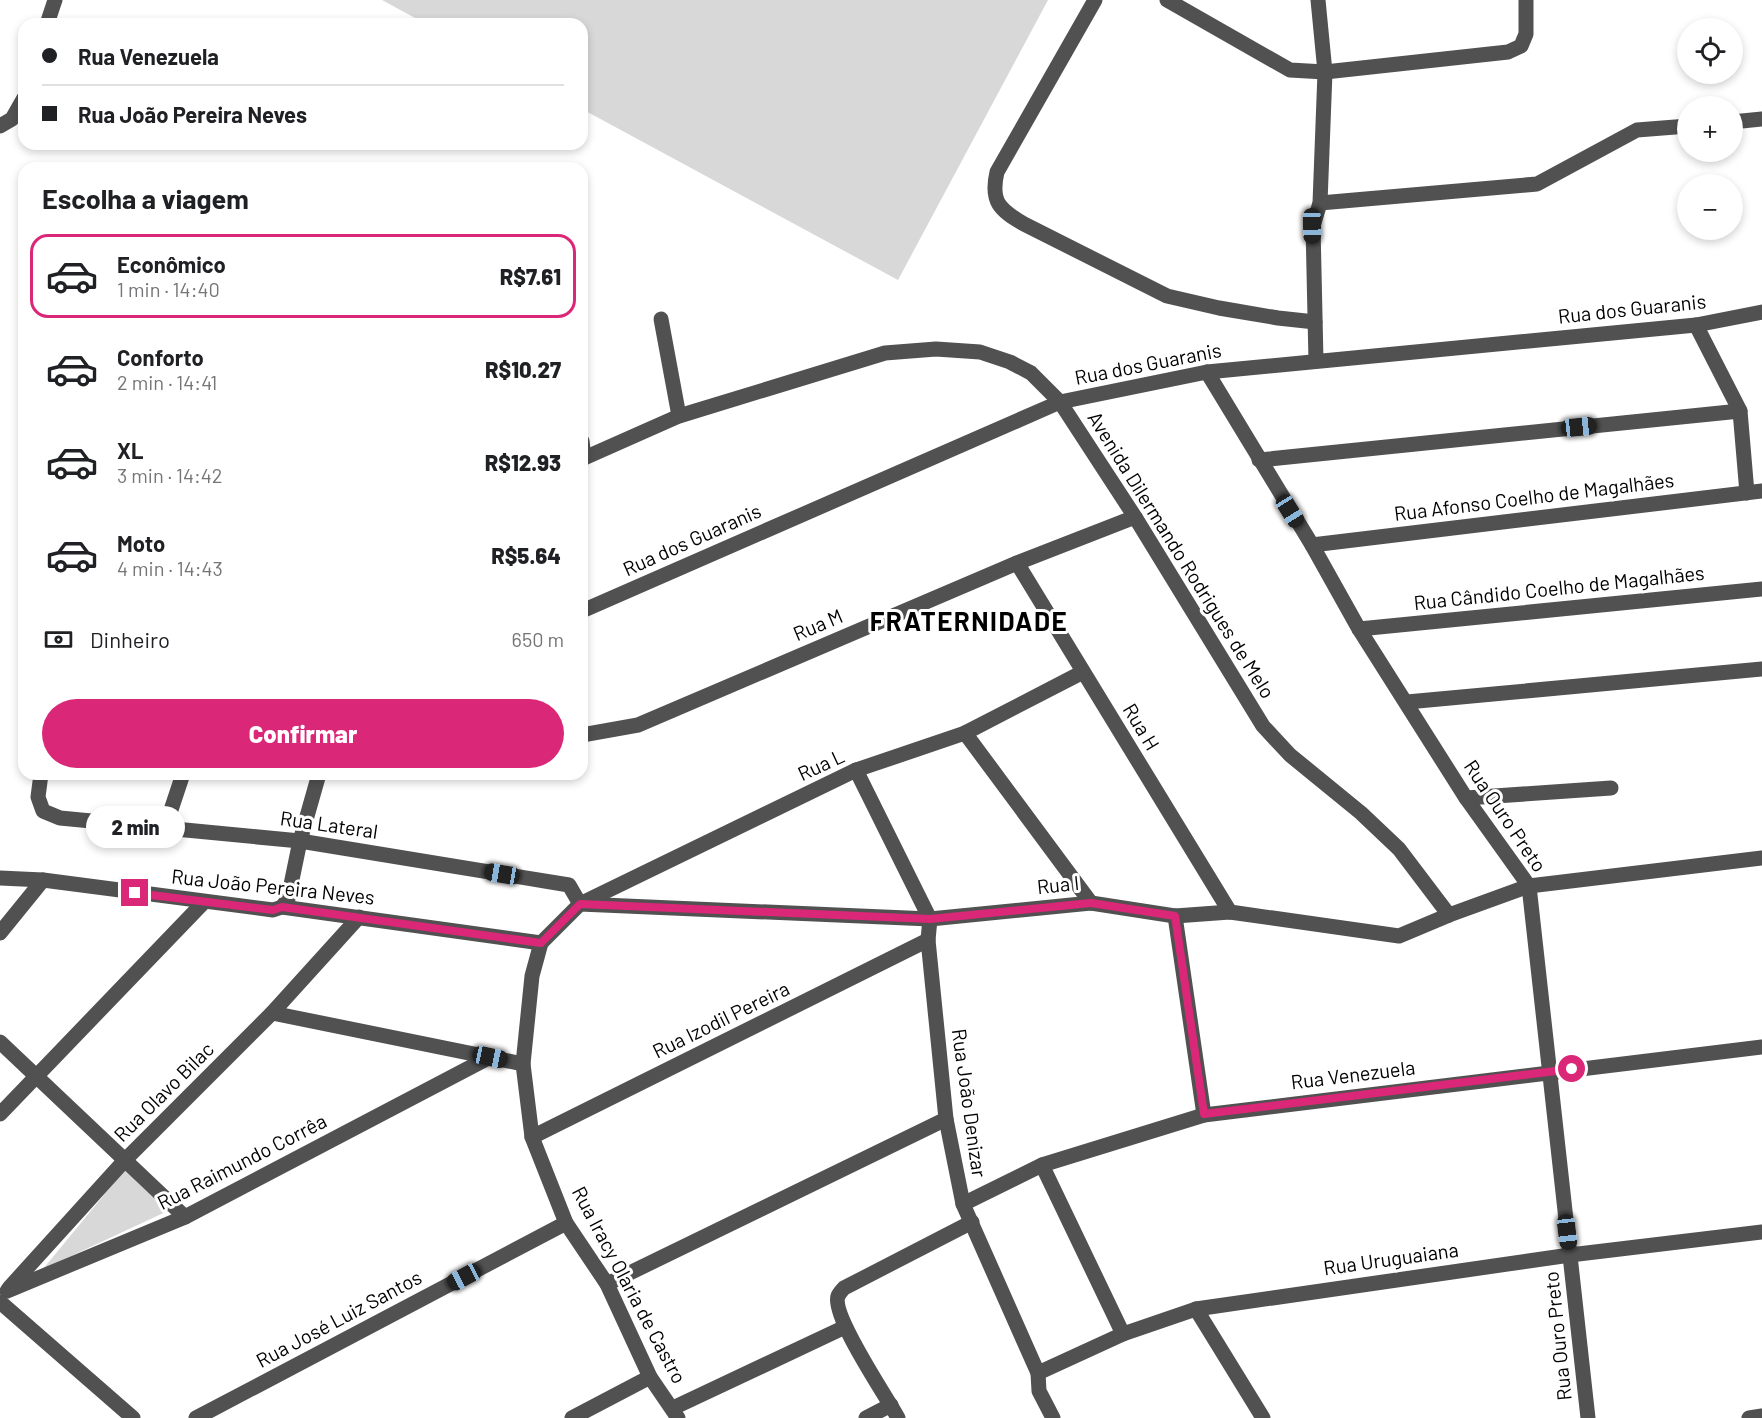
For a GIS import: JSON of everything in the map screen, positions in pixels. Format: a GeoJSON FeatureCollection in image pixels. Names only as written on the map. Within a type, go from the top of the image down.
{"type":"FeatureCollection","features":[{"type":"Feature","properties":{"kind":"street"},"geometry":{"type":"LineString","coordinates":[[49,18],[55,0]]}},
{"type":"Feature","properties":{"kind":"street"},"geometry":{"type":"LineString","coordinates":[[1095,0],[997,172],[994,183],[996,201],[1006,213],[1024,224],[1167,297],[1278,318],[1315,322]]}},
{"type":"Feature","properties":{"kind":"street"},"geometry":{"type":"LineString","coordinates":[[1167,0],[1290,70],[1325,72],[1508,52],[1521,46],[1526,34],[1526,0]]}},
{"type":"Feature","properties":{"kind":"street"},"geometry":{"type":"LineString","coordinates":[[1316,361],[1312,226],[1320,203],[1325,72],[1318,0]]}},
{"type":"Feature","properties":{"kind":"street"},"geometry":{"type":"LineString","coordinates":[[0,126],[12,119],[18,108]]}},
{"type":"Feature","properties":{"kind":"street"},"geometry":{"type":"LineString","coordinates":[[1743,121],[1762,119]]}},
{"type":"Feature","properties":{"kind":"street"},"geometry":{"type":"LineString","coordinates":[[1320,203],[1537,184],[1637,130],[1677,127]]}},
{"type":"Feature","properties":{"kind":"street","name":"Rua dos Guaranis"},"geometry":{"type":"LineString","coordinates":[[588,609],[1060,402],[1207,372],[1696,325],[1762,312]]}},
{"type":"Feature","properties":{"kind":"street"},"geometry":{"type":"LineString","coordinates":[[661,319],[679,416]]}},
{"type":"Feature","properties":{"kind":"street"},"geometry":{"type":"LineString","coordinates":[[1696,325],[1740,411],[1754,492]]}},
{"type":"Feature","properties":{"kind":"street","name":"Avenida Dilermando Rodrigues de Melo"},"geometry":{"type":"LineString","coordinates":[[588,456],[679,416],[885,353],[936,349],[980,352],[1010,362],[1031,373],[1060,402],[1135,517],[1263,726],[1290,755],[1361,813],[1399,849],[1449,915]]}},
{"type":"Feature","properties":{"kind":"street","name":"Rua Ouro Preto"},"geometry":{"type":"LineString","coordinates":[[1207,372],[1258,460],[1312,545],[1359,629],[1467,798],[1529,886],[1588,1418]]}},
{"type":"Feature","properties":{"kind":"street"},"geometry":{"type":"LineString","coordinates":[[1258,460],[1740,411]]}},
{"type":"Feature","properties":{"kind":"street","name":"Rua Afonso Coelho de Magalhães"},"geometry":{"type":"LineString","coordinates":[[1312,545],[1754,492]]}},
{"type":"Feature","properties":{"kind":"street","name":"Rua M"},"geometry":{"type":"LineString","coordinates":[[588,734],[638,725],[1017,563],[1135,517]]}},
{"type":"Feature","properties":{"kind":"street","name":"Rua H"},"geometry":{"type":"LineString","coordinates":[[1017,563],[1230,912]]}},
{"type":"Feature","properties":{"kind":"street","name":"Rua Cândido Coelho de Magalhães"},"geometry":{"type":"LineString","coordinates":[[1359,629],[1762,589]]}},
{"type":"Feature","properties":{"kind":"street"},"geometry":{"type":"LineString","coordinates":[[1407,702],[1762,669]]}},
{"type":"Feature","properties":{"kind":"street","name":"Rua L"},"geometry":{"type":"LineString","coordinates":[[580,904],[856,770],[965,733],[1083,672]]}},
{"type":"Feature","properties":{"kind":"street"},"geometry":{"type":"LineString","coordinates":[[965,733],[1091,903]]}},
{"type":"Feature","properties":{"kind":"street"},"geometry":{"type":"LineString","coordinates":[[856,770],[930,919]]}},
{"type":"Feature","properties":{"kind":"street","name":"Rua Lateral"},"geometry":{"type":"LineString","coordinates":[[40,780],[38,797],[43,811],[60,818],[300,841],[569,885],[580,904]]}},
{"type":"Feature","properties":{"kind":"street"},"geometry":{"type":"LineString","coordinates":[[165,828],[181,780]]}},
{"type":"Feature","properties":{"kind":"street"},"geometry":{"type":"LineString","coordinates":[[282,907],[288,899],[300,841],[317,780]]}},
{"type":"Feature","properties":{"kind":"street"},"geometry":{"type":"LineString","coordinates":[[1467,798],[1611,788]]}},
{"type":"Feature","properties":{"kind":"street","name":"Rua I"},"geometry":{"type":"LineString","coordinates":[[580,904],[930,919],[1091,903],[1175,916],[1230,912],[1399,936],[1529,886],[1762,858]]}},
{"type":"Feature","properties":{"kind":"street","name":"Rua João Pereira Neves"},"geometry":{"type":"LineString","coordinates":[[0,878],[43,880],[273,910],[282,907],[541,943]]}},
{"type":"Feature","properties":{"kind":"street"},"geometry":{"type":"LineString","coordinates":[[0,933],[43,880]]}},
{"type":"Feature","properties":{"kind":"street"},"geometry":{"type":"LineString","coordinates":[[0,1114],[204,902]]}},
{"type":"Feature","properties":{"kind":"street","name":"Rua Iracy Olaria de Castro"},"geometry":{"type":"LineString","coordinates":[[580,904],[541,943],[532,975],[523,1064],[531,1137],[566,1223],[608,1284],[650,1377],[676,1413]]}},
{"type":"Feature","properties":{"kind":"street"},"geometry":{"type":"LineString","coordinates":[[1175,916],[1204,1114]]}},
{"type":"Feature","properties":{"kind":"street","name":"Rua Olavo Bilac"},"geometry":{"type":"LineString","coordinates":[[2,1297],[125,1160],[273,1013],[359,917]]}},
{"type":"Feature","properties":{"kind":"street","name":"Rua João Denizar"},"geometry":{"type":"LineString","coordinates":[[930,919],[928,940],[946,1119],[963,1204],[1038,1373],[1039,1390],[1053,1418]]}},
{"type":"Feature","properties":{"kind":"street","name":"Rua Izodil Pereira"},"geometry":{"type":"LineString","coordinates":[[531,1137],[928,940]]}},
{"type":"Feature","properties":{"kind":"street"},"geometry":{"type":"LineString","coordinates":[[273,1013],[523,1064]]}},
{"type":"Feature","properties":{"kind":"street"},"geometry":{"type":"LineString","coordinates":[[0,1042],[185,1217]]}},
{"type":"Feature","properties":{"kind":"street","name":"Rua Venezuela"},"geometry":{"type":"LineString","coordinates":[[963,1204],[1042,1165],[1204,1114],[1762,1047]]}},
{"type":"Feature","properties":{"kind":"street","name":"Rua Raimundo Corrêa"},"geometry":{"type":"LineString","coordinates":[[2,1297],[185,1217],[490,1057]]}},
{"type":"Feature","properties":{"kind":"street"},"geometry":{"type":"LineString","coordinates":[[608,1284],[946,1119]]}},
{"type":"Feature","properties":{"kind":"street"},"geometry":{"type":"LineString","coordinates":[[1042,1165],[1122,1334]]}},
{"type":"Feature","properties":{"kind":"street"},"geometry":{"type":"LineString","coordinates":[[866,1418],[895,1411],[845,1327],[838,1306],[838,1296],[844,1288],[972,1222]]}},
{"type":"Feature","properties":{"kind":"street","name":"Rua José Luiz Santos"},"geometry":{"type":"LineString","coordinates":[[196,1418],[566,1223]]}},
{"type":"Feature","properties":{"kind":"street","name":"Rua Uruguaiana"},"geometry":{"type":"LineString","coordinates":[[1038,1373],[1122,1334],[1196,1309],[1570,1255],[1762,1232]]}},
{"type":"Feature","properties":{"kind":"street"},"geometry":{"type":"LineString","coordinates":[[2,1297],[133,1418]]}},
{"type":"Feature","properties":{"kind":"street"},"geometry":{"type":"LineString","coordinates":[[1196,1309],[1263,1418]]}},
{"type":"Feature","properties":{"kind":"street"},"geometry":{"type":"LineString","coordinates":[[676,1413],[845,1327]]}},
{"type":"Feature","properties":{"kind":"street"},"geometry":{"type":"LineString","coordinates":[[572,1418],[650,1377]]}},
{"type":"Feature","properties":{"kind":"street"},"geometry":{"type":"LineString","coordinates":[[1749,1418],[1762,1416]]}},
{"type":"Feature","properties":{"kind":"shaded area"},"geometry":{"type":"Polygon","coordinates":[[[382,0],[1048,0],[898,280],[588,112],[588,18],[415,18],[382,0]]]}},
{"type":"Feature","properties":{"kind":"shaded area"},"geometry":{"type":"Polygon","coordinates":[[[127,1167],[170,1210],[43,1269],[127,1167]]]}},
{"type":"Feature","properties":{"kind":"district","name":"FRATERNIDADE"},"geometry":{"type":"Point","coordinates":[969,622]}},
{"type":"Feature","properties":{"kind":"route"},"geometry":{"type":"LineString","coordinates":[[135,893],[273,910],[282,907],[541,943],[580,904],[930,919],[1091,903],[1175,916],[1204,1114],[1572,1069]]}}]}
